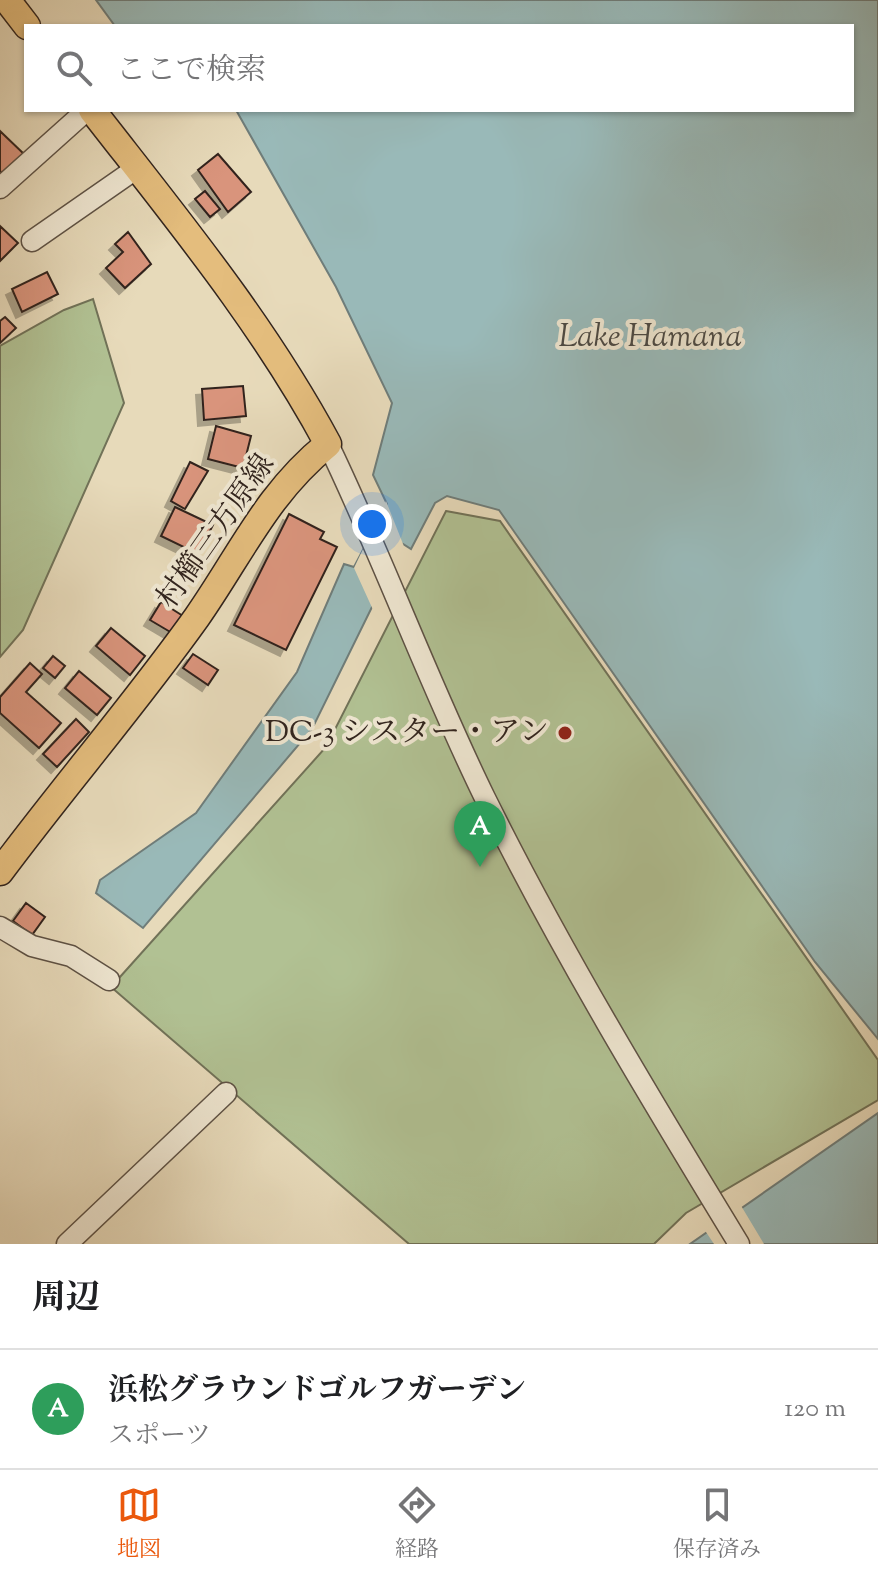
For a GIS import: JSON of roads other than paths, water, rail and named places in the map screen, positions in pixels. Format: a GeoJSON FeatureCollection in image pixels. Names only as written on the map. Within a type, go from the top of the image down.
{"type":"FeatureCollection","features":[{"type":"Feature","properties":{"kind":"main road"},"geometry":{"type":"LineString","coordinates":[[7,0],[25,24]]}},
{"type":"Feature","properties":{"kind":"main road"},"geometry":{"type":"LineString","coordinates":[[92,112],[255,323],[328,444]]}},
{"type":"Feature","properties":{"kind":"main road","name":"村櫛三方原線"},"geometry":{"type":"LineString","coordinates":[[0,872],[197,617],[288,479],[328,444]]}},
{"type":"Feature","properties":{"kind":"street"},"geometry":{"type":"LineString","coordinates":[[0,188],[88,112]]}},
{"type":"Feature","properties":{"kind":"street"},"geometry":{"type":"LineString","coordinates":[[32,241],[137,168]]}},
{"type":"Feature","properties":{"kind":"street"},"geometry":{"type":"LineString","coordinates":[[328,444],[370,534],[451,726],[528,882],[739,1244]]}},
{"type":"Feature","properties":{"kind":"street"},"geometry":{"type":"LineString","coordinates":[[0,927],[32,946],[71,956],[109,980]]}},
{"type":"Feature","properties":{"kind":"street"},"geometry":{"type":"LineString","coordinates":[[67,1244],[226,1093]]}},
{"type":"Feature","properties":{"kind":"water","name":"Lake Hamana"},"geometry":{"type":"Polygon","coordinates":[[[96,0],[878,0],[878,1039],[815,962],[499,510],[447,496],[435,503],[411,549],[403,544],[312,729],[143,928],[96,893],[100,880],[196,813],[297,672],[344,564],[354,567],[387,504],[373,475],[392,403],[336,287],[237,112],[854,112],[854,24],[114,24],[96,0]]]}},
{"type":"Feature","properties":{"kind":"water"},"geometry":{"type":"Polygon","coordinates":[[[878,1113],[878,1244],[690,1244],[878,1113]]]}},
{"type":"Feature","properties":{"kind":"place","name":"DC-3 シスター・アン"},"geometry":{"type":"Point","coordinates":[565,733]}},
{"type":"Feature","properties":{"kind":"place","name":"浜松グラウンドゴルフガーデン"},"geometry":{"type":"Point","coordinates":[480,867]}}]}
